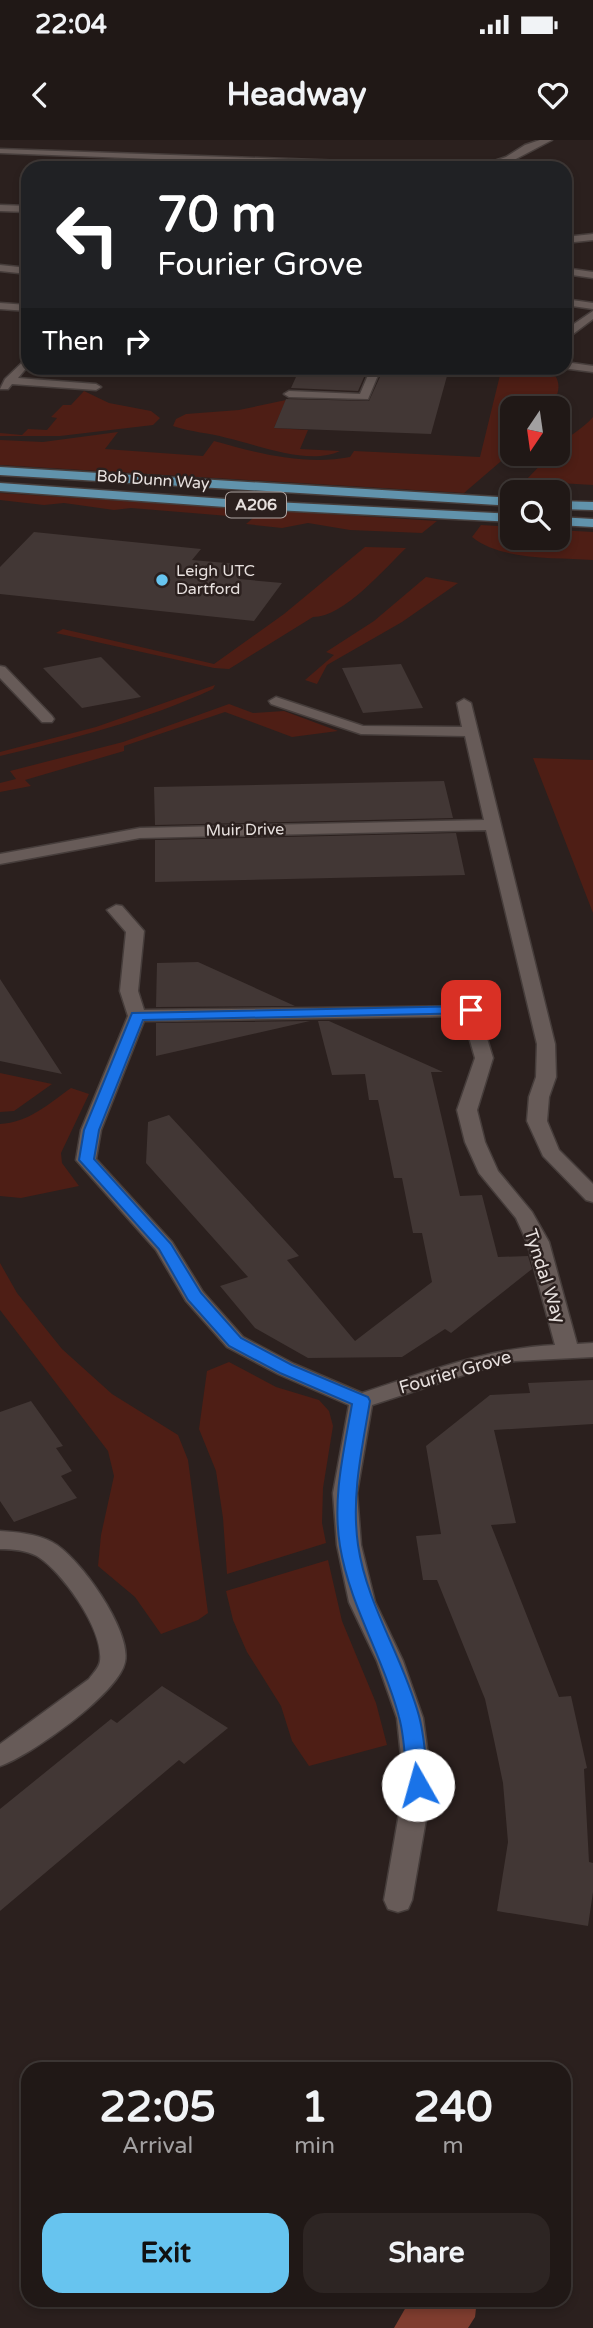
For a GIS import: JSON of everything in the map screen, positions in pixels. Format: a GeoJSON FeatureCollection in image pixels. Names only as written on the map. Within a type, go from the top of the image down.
{"type":"FeatureCollection","features":[{"type":"Feature","properties":{"kind":"main road","name":"Bob Dunn Way"},"geometry":{"type":"LineString","coordinates":[[0,471],[500,501]]}},
{"type":"Feature","properties":{"kind":"main road","name":"Bob Dunn Way"},"geometry":{"type":"LineString","coordinates":[[0,487],[254,505],[500,517]]}},
{"type":"Feature","properties":{"kind":"main road"},"geometry":{"type":"LineString","coordinates":[[570,505],[593,506]]}},
{"type":"Feature","properties":{"kind":"main road"},"geometry":{"type":"LineString","coordinates":[[570,522],[593,523]]}},
{"type":"Feature","properties":{"kind":"street"},"geometry":{"type":"LineString","coordinates":[[502,161],[548,140]]}},
{"type":"Feature","properties":{"kind":"street"},"geometry":{"type":"LineString","coordinates":[[0,150],[291,161]]}},
{"type":"Feature","properties":{"kind":"street"},"geometry":{"type":"LineString","coordinates":[[0,208],[21,209]]}},
{"type":"Feature","properties":{"kind":"street"},"geometry":{"type":"LineString","coordinates":[[572,239],[593,237]]}},
{"type":"Feature","properties":{"kind":"street"},"geometry":{"type":"LineString","coordinates":[[0,268],[21,270]]}},
{"type":"Feature","properties":{"kind":"street"},"geometry":{"type":"LineString","coordinates":[[572,272],[593,275]]}},
{"type":"Feature","properties":{"kind":"street"},"geometry":{"type":"LineString","coordinates":[[572,303],[593,306]]}},
{"type":"Feature","properties":{"kind":"street"},"geometry":{"type":"LineString","coordinates":[[0,306],[21,308]]}},
{"type":"Feature","properties":{"kind":"street"},"geometry":{"type":"LineString","coordinates":[[572,328],[593,314]]}},
{"type":"Feature","properties":{"kind":"street"},"geometry":{"type":"LineString","coordinates":[[572,331],[588,333]]}},
{"type":"Feature","properties":{"kind":"street"},"geometry":{"type":"LineString","coordinates":[[572,361],[590,368]]}},
{"type":"Feature","properties":{"kind":"street"},"geometry":{"type":"LineString","coordinates":[[572,366],[590,368]]}},
{"type":"Feature","properties":{"kind":"street"},"geometry":{"type":"LineString","coordinates":[[0,391],[21,368]]}},
{"type":"Feature","properties":{"kind":"street"},"geometry":{"type":"LineString","coordinates":[[358,414],[373,375]]}},
{"type":"Feature","properties":{"kind":"street"},"geometry":{"type":"LineString","coordinates":[[9,381],[96,387]]}},
{"type":"Feature","properties":{"kind":"street"},"geometry":{"type":"LineString","coordinates":[[289,394],[364,397]]}},
{"type":"Feature","properties":{"kind":"street"},"geometry":{"type":"LineString","coordinates":[[0,670],[47,719]]}},
{"type":"Feature","properties":{"kind":"street"},"geometry":{"type":"LineString","coordinates":[[276,701],[361,730],[471,732]]}},
{"type":"Feature","properties":{"kind":"street"},"geometry":{"type":"LineString","coordinates":[[464,703],[546,1044],[546,1077],[539,1097],[537,1121],[550,1152],[593,1196]]}},
{"type":"Feature","properties":{"kind":"street","name":"Muir Drive"},"geometry":{"type":"LineString","coordinates":[[0,859],[141,833],[492,825]]}},
{"type":"Feature","properties":{"kind":"street"},"geometry":{"type":"LineString","coordinates":[[116,910],[135,931],[129,990],[137,1016],[92,1130],[86,1160],[165,1247],[194,1296],[235,1342],[286,1369],[362,1401],[345,1493],[349,1545],[362,1602],[390,1661],[410,1718],[418,1785],[398,1900]]}},
{"type":"Feature","properties":{"kind":"street","name":"Tyndal Way"},"geometry":{"type":"LineString","coordinates":[[137,1016],[471,1010],[484,1058],[467,1110],[475,1142],[489,1173],[525,1216],[581,1351]]}},
{"type":"Feature","properties":{"kind":"street","name":"Fourier Grove"},"geometry":{"type":"LineString","coordinates":[[362,1401],[470,1365],[515,1354],[581,1351]]}},
{"type":"Feature","properties":{"kind":"street"},"geometry":{"type":"LineString","coordinates":[[0,1540],[45,1548],[73,1576],[94,1606],[108,1635],[113,1658],[108,1672],[98,1686],[9,1752],[0,1755]]}},
{"type":"Feature","properties":{"kind":"shaded area"},"geometry":{"type":"Polygon","coordinates":[[[500,375],[556,377],[556,396],[500,396],[500,462],[464,493],[0,465],[0,440],[43,442],[118,432],[105,449],[203,456],[214,441],[264,454],[316,460],[350,457],[354,451],[480,457],[500,375]]]}},
{"type":"Feature","properties":{"kind":"shaded area"},"geometry":{"type":"Polygon","coordinates":[[[84,391],[109,403],[151,411],[160,418],[153,425],[60,436],[0,436],[0,433],[22,435],[28,429],[47,430],[57,418],[51,417],[63,405],[71,405],[84,391]]]}},
{"type":"Feature","properties":{"kind":"shaded area"},"geometry":{"type":"Polygon","coordinates":[[[286,400],[274,428],[308,430],[300,449],[340,451],[314,456],[284,453],[173,426],[176,419],[186,414],[239,410],[286,400]]]}},
{"type":"Feature","properties":{"kind":"shaded area"},"geometry":{"type":"Polygon","coordinates":[[[593,417],[593,485],[570,484],[570,480],[526,480],[539,466],[570,466],[570,437],[593,417]]]}},
{"type":"Feature","properties":{"kind":"shaded area"},"geometry":{"type":"Polygon","coordinates":[[[0,493],[437,521],[422,533],[350,530],[308,523],[282,528],[246,524],[253,518],[0,500],[0,493]]]}},
{"type":"Feature","properties":{"kind":"shaded area"},"geometry":{"type":"Polygon","coordinates":[[[481,525],[500,526],[500,550],[570,550],[570,531],[593,532],[593,560],[513,554],[498,550],[484,545],[472,537],[481,525]]]}},
{"type":"Feature","properties":{"kind":"shaded area"},"geometry":{"type":"Polygon","coordinates":[[[365,547],[406,548],[350,601],[325,615],[313,617],[229,669],[56,633],[63,629],[214,664],[284,614],[365,547]]]}},
{"type":"Feature","properties":{"kind":"shaded area"},"geometry":{"type":"Polygon","coordinates":[[[426,577],[458,583],[402,622],[327,665],[317,684],[305,680],[334,655],[326,652],[374,621],[426,577]]]}},
{"type":"Feature","properties":{"kind":"shaded area"},"geometry":{"type":"Polygon","coordinates":[[[215,685],[213,689],[188,700],[135,719],[81,736],[0,756],[0,752],[96,727],[215,685]]]}},
{"type":"Feature","properties":{"kind":"shaded area"},"geometry":{"type":"Polygon","coordinates":[[[229,704],[253,713],[284,711],[338,731],[292,737],[225,712],[124,746],[124,751],[25,780],[31,786],[0,792],[0,783],[16,779],[10,771],[123,742],[229,704]]]}},
{"type":"Feature","properties":{"kind":"shaded area"},"geometry":{"type":"Polygon","coordinates":[[[533,758],[593,760],[593,913],[533,758]]]}},
{"type":"Feature","properties":{"kind":"shaded area"},"geometry":{"type":"Polygon","coordinates":[[[0,1073],[52,1084],[14,1111],[0,1112],[0,1073]]]}},
{"type":"Feature","properties":{"kind":"shaded area"},"geometry":{"type":"Polygon","coordinates":[[[71,1088],[89,1094],[61,1153],[62,1163],[79,1186],[21,1198],[0,1196],[0,1124],[29,1116],[71,1088]]]}},
{"type":"Feature","properties":{"kind":"shaded area"},"geometry":{"type":"Polygon","coordinates":[[[0,1263],[17,1293],[62,1349],[112,1394],[178,1435],[188,1460],[208,1613],[198,1620],[161,1634],[135,1597],[98,1566],[101,1535],[114,1476],[108,1451],[0,1310],[0,1263]]]}},
{"type":"Feature","properties":{"kind":"shaded area"},"geometry":{"type":"Polygon","coordinates":[[[229,1362],[276,1387],[319,1400],[329,1411],[333,1426],[323,1488],[322,1523],[326,1543],[227,1574],[216,1471],[199,1429],[207,1371],[229,1362]]]}},
{"type":"Feature","properties":{"kind":"shaded area"},"geometry":{"type":"Polygon","coordinates":[[[328,1560],[342,1621],[376,1703],[387,1745],[309,1766],[292,1741],[281,1706],[247,1652],[233,1620],[226,1591],[328,1560]]]}},
{"type":"Feature","properties":{"kind":"shaded area"},"geometry":{"type":"Polygon","coordinates":[[[406,2307],[476,2307],[475,2317],[468,2328],[394,2328],[406,2307]]]}},
{"type":"Feature","properties":{"kind":"building"},"geometry":{"type":"Polygon","coordinates":[[[297,375],[365,375],[358,391],[291,388],[297,375]]]}},
{"type":"Feature","properties":{"kind":"building"},"geometry":{"type":"Polygon","coordinates":[[[381,375],[447,376],[431,434],[274,428],[286,399],[369,401],[381,375]]]}},
{"type":"Feature","properties":{"kind":"building"},"geometry":{"type":"Polygon","coordinates":[[[34,532],[201,549],[192,560],[249,565],[239,579],[282,583],[254,621],[0,594],[0,567],[34,532]]]}},
{"type":"Feature","properties":{"kind":"building"},"geometry":{"type":"Polygon","coordinates":[[[101,657],[141,697],[82,708],[43,668],[101,657]]]}},
{"type":"Feature","properties":{"kind":"building"},"geometry":{"type":"Polygon","coordinates":[[[401,664],[423,708],[363,713],[342,668],[401,664]]]}},
{"type":"Feature","properties":{"kind":"building"},"geometry":{"type":"Polygon","coordinates":[[[444,781],[453,818],[155,825],[154,787],[444,781]]]}},
{"type":"Feature","properties":{"kind":"building"},"geometry":{"type":"Polygon","coordinates":[[[456,833],[465,875],[155,882],[155,840],[456,833]]]}},
{"type":"Feature","properties":{"kind":"building"},"geometry":{"type":"Polygon","coordinates":[[[198,962],[295,1006],[156,1007],[157,963],[198,962]]]}},
{"type":"Feature","properties":{"kind":"building"},"geometry":{"type":"Polygon","coordinates":[[[0,979],[62,1074],[0,1061],[0,979]]]}},
{"type":"Feature","properties":{"kind":"building"},"geometry":{"type":"Polygon","coordinates":[[[310,1021],[156,1056],[156,1023],[310,1021]]]}},
{"type":"Feature","properties":{"kind":"building"},"geometry":{"type":"Polygon","coordinates":[[[318,1021],[329,1021],[443,1072],[431,1072],[460,1196],[482,1195],[498,1257],[528,1256],[532,1269],[451,1333],[445,1329],[402,1357],[308,1358],[255,1328],[220,1286],[248,1277],[146,1163],[148,1122],[169,1115],[299,1256],[287,1260],[355,1341],[432,1282],[422,1233],[413,1233],[402,1178],[394,1178],[378,1100],[369,1100],[365,1074],[332,1075],[318,1021]]]}},
{"type":"Feature","properties":{"kind":"building"},"geometry":{"type":"Polygon","coordinates":[[[593,1380],[593,1424],[494,1430],[516,1523],[491,1525],[559,1697],[571,1696],[587,1768],[584,1769],[589,1862],[593,1863],[593,1892],[588,1926],[497,1911],[508,1842],[503,1783],[494,1740],[485,1699],[437,1580],[423,1580],[416,1536],[441,1534],[426,1446],[490,1395],[530,1393],[528,1383],[593,1380]]]}},
{"type":"Feature","properties":{"kind":"building"},"geometry":{"type":"Polygon","coordinates":[[[31,1401],[63,1446],[56,1448],[72,1471],[61,1476],[77,1498],[14,1522],[0,1501],[0,1412],[31,1401]]]}},
{"type":"Feature","properties":{"kind":"building"},"geometry":{"type":"Polygon","coordinates":[[[162,1686],[228,1728],[184,1764],[179,1760],[0,1911],[0,1809],[111,1719],[117,1723],[162,1686]]]}},
{"type":"Feature","properties":{"kind":"place","name":"Leigh UTC Dartford"},"geometry":{"type":"Point","coordinates":[162,580]}},
{"type":"Feature","properties":{"kind":"route"},"geometry":{"type":"LineString","coordinates":[[418,1785],[410,1718],[390,1661],[362,1602],[349,1545],[345,1493],[362,1401],[286,1369],[235,1342],[194,1296],[165,1247],[86,1160],[92,1130],[137,1016],[471,1010]]}}]}
